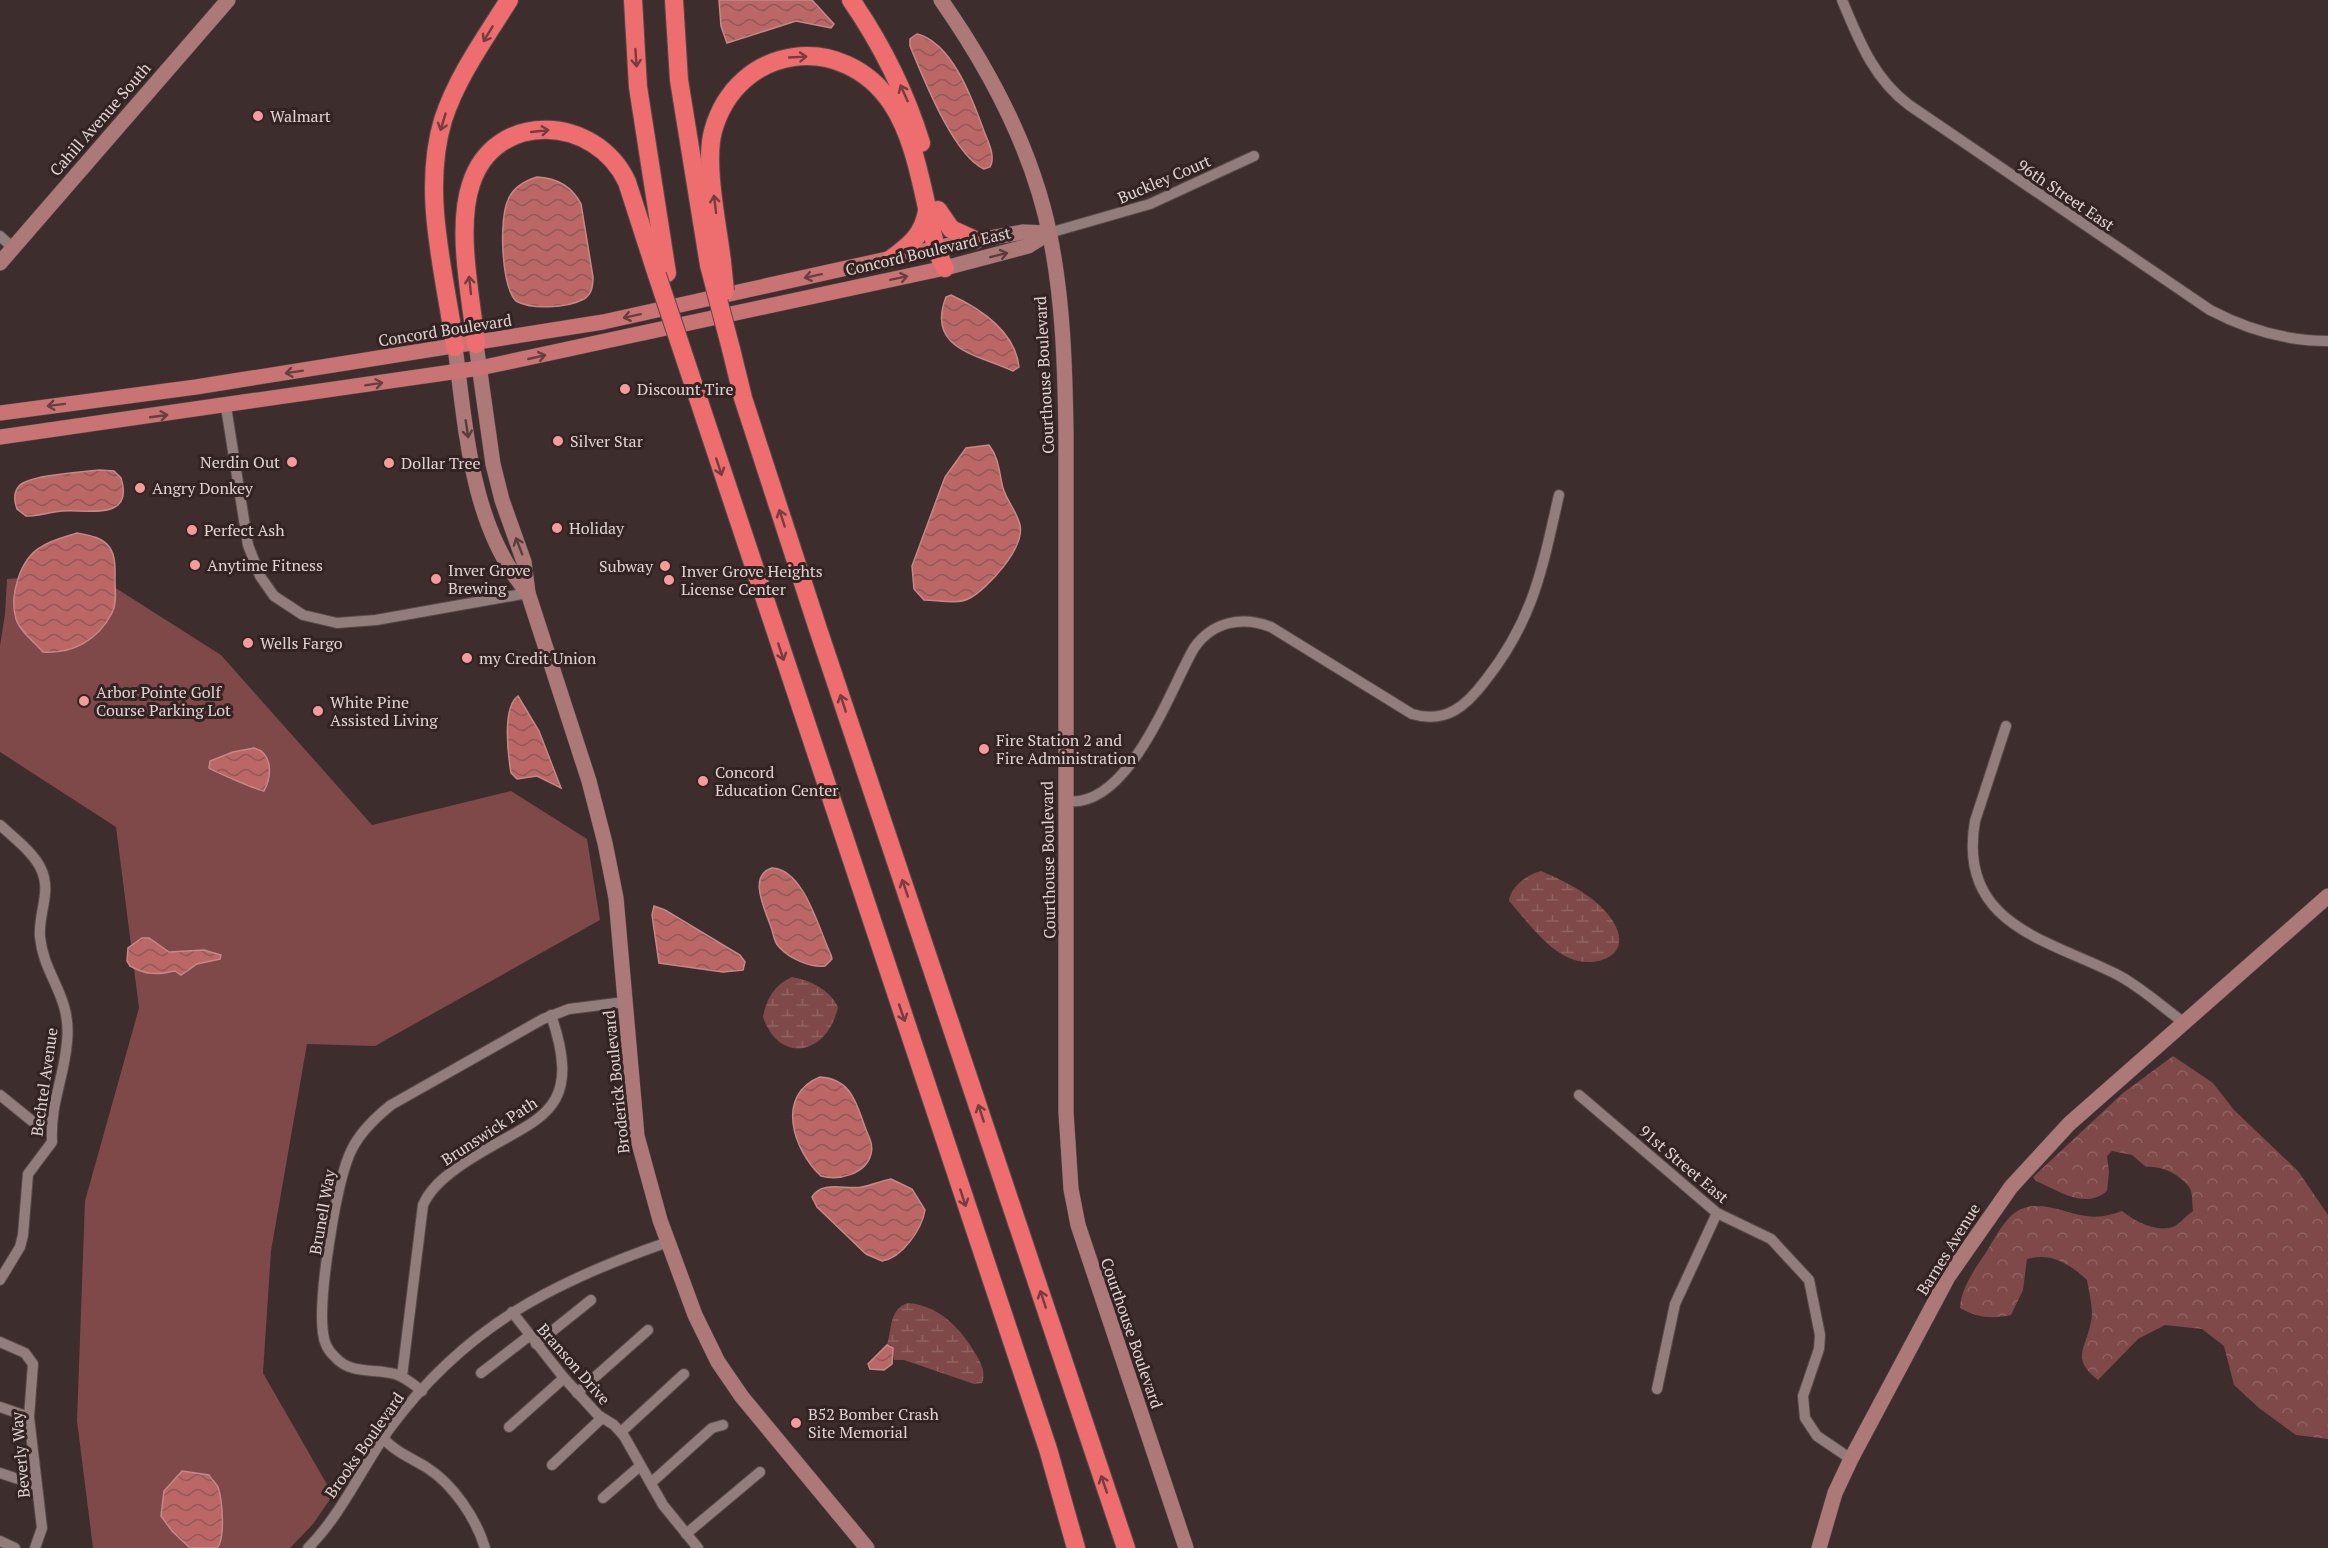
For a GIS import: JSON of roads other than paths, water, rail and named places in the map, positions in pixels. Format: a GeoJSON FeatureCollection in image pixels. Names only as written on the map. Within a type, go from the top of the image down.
{"type":"FeatureCollection","features":[{"type":"Feature","properties":{"kind":"highway"},"geometry":{"type":"LineString","coordinates":[[455,346],[435,216],[434,190],[439,139],[453,95],[509,0]]}},
{"type":"Feature","properties":{"kind":"highway"},"geometry":{"type":"LineString","coordinates":[[633,0],[638,87],[662,274]]}},
{"type":"Feature","properties":{"kind":"highway"},"geometry":{"type":"LineString","coordinates":[[674,0],[679,80],[731,349],[743,398],[818,629],[1125,1545]]}},
{"type":"Feature","properties":{"kind":"highway"},"geometry":{"type":"LineString","coordinates":[[851,0],[874,33],[911,109],[945,268]]}},
{"type":"Feature","properties":{"kind":"highway"},"geometry":{"type":"LineString","coordinates":[[715,264],[712,134],[730,95],[748,75],[766,64],[792,57],[823,57],[847,62],[867,74],[892,104],[902,122],[933,209],[951,229],[975,240]]}},
{"type":"Feature","properties":{"kind":"highway"},"geometry":{"type":"LineString","coordinates":[[476,344],[466,233],[468,192],[482,164],[498,147],[516,136],[543,130],[568,131],[582,135],[614,159],[627,182],[662,274],[685,359],[1057,1475],[1076,1548]]}},
{"type":"Feature","properties":{"kind":"highway"},"geometry":{"type":"LineString","coordinates":[[891,258],[920,234],[933,209]]}},
{"type":"Feature","properties":{"kind":"highway"},"geometry":{"type":"LineString","coordinates":[[1031,1401],[1065,1548]]}},
{"type":"Feature","properties":{"kind":"main road","name":"Concord Boulevard East"},"geometry":{"type":"LineString","coordinates":[[891,258],[941,248]]}},
{"type":"Feature","properties":{"kind":"main road","name":"Concord Boulevard"},"geometry":{"type":"LineString","coordinates":[[0,413],[196,387],[603,322],[891,258]]}},
{"type":"Feature","properties":{"kind":"main road","name":"Concord Boulevard East"},"geometry":{"type":"LineString","coordinates":[[480,368],[945,268]]}},
{"type":"Feature","properties":{"kind":"main road"},"geometry":{"type":"LineString","coordinates":[[0,437],[226,407],[480,368]]}},
{"type":"Feature","properties":{"kind":"street","name":"Cahill Avenue South"},"geometry":{"type":"LineString","coordinates":[[0,263],[228,0]]}},
{"type":"Feature","properties":{"kind":"street","name":"Courthouse Boulevard"},"geometry":{"type":"LineString","coordinates":[[941,0],[982,63],[1009,117],[1025,156],[1049,233],[1059,298],[1065,375],[1066,1113],[1071,1189],[1086,1254],[1186,1548]]}},
{"type":"Feature","properties":{"kind":"street","name":"96th Street East"},"geometry":{"type":"LineString","coordinates":[[1842,0],[1873,68],[1889,88],[1909,105],[2210,310],[2265,333],[2297,340],[2328,341]]}},
{"type":"Feature","properties":{"kind":"street","name":"Buckley Court"},"geometry":{"type":"LineString","coordinates":[[1049,233],[1149,204],[1254,156]]}},
{"type":"Feature","properties":{"kind":"street","name":"Concord Boulevard East"},"geometry":{"type":"LineString","coordinates":[[941,248],[1023,232],[1049,233]]}},
{"type":"Feature","properties":{"kind":"street","name":"Concord Boulevard East"},"geometry":{"type":"LineString","coordinates":[[945,268],[1028,246],[1049,233]]}},
{"type":"Feature","properties":{"kind":"street"},"geometry":{"type":"LineString","coordinates":[[0,236],[12,248]]}},
{"type":"Feature","properties":{"kind":"street","name":"Broderick Boulevard"},"geometry":{"type":"LineString","coordinates":[[476,344],[493,464],[502,500],[524,562],[528,593],[589,781],[605,843],[616,898],[637,1136],[646,1174],[668,1242],[698,1323],[718,1362],[742,1397],[867,1548]]}},
{"type":"Feature","properties":{"kind":"street","name":"Broderick Boulevard"},"geometry":{"type":"LineString","coordinates":[[455,346],[479,498],[505,563],[528,593]]}},
{"type":"Feature","properties":{"kind":"street"},"geometry":{"type":"LineString","coordinates":[[226,407],[248,545],[260,576],[274,596],[303,615],[337,623],[376,620],[528,593]]}},
{"type":"Feature","properties":{"kind":"street"},"geometry":{"type":"LineString","coordinates":[[1066,801],[1074,803],[1095,797],[1122,777],[1194,648],[1213,629],[1233,621],[1252,621],[1272,627],[1412,714],[1436,717],[1462,707],[1505,656],[1526,619],[1540,580],[1559,495]]}},
{"type":"Feature","properties":{"kind":"street"},"geometry":{"type":"LineString","coordinates":[[2006,726],[1975,821],[1973,837],[1976,867],[1991,902],[2018,929],[2126,979],[2183,1022]]}},
{"type":"Feature","properties":{"kind":"street","name":"Bechtel Avenue"},"geometry":{"type":"LineString","coordinates":[[0,1281],[20,1247],[28,1174],[52,1142],[50,1122],[67,1042],[67,1011],[44,959],[40,939],[39,923],[46,894],[45,879],[40,866],[1,829]]}},
{"type":"Feature","properties":{"kind":"street","name":"Barnes Avenue"},"geometry":{"type":"LineString","coordinates":[[1819,1548],[1835,1493],[1851,1459],[1948,1277],[1992,1210],[2025,1170],[2069,1124],[2328,896]]}},
{"type":"Feature","properties":{"kind":"street","name":"Brunell Way"},"geometry":{"type":"LineString","coordinates":[[422,1391],[402,1376],[352,1368],[342,1364],[328,1349],[323,1337],[326,1280],[345,1163],[362,1133],[391,1105],[551,1015],[569,1009],[625,1002]]}},
{"type":"Feature","properties":{"kind":"street","name":"Brunswick Path"},"geometry":{"type":"LineString","coordinates":[[402,1376],[423,1205],[430,1191],[452,1171],[543,1115],[556,1102],[563,1075],[557,1033],[551,1015]]}},
{"type":"Feature","properties":{"kind":"street"},"geometry":{"type":"LineString","coordinates":[[0,1095],[32,1121],[50,1122]]}},
{"type":"Feature","properties":{"kind":"street","name":"91st Street East"},"geometry":{"type":"LineString","coordinates":[[1579,1095],[1717,1213],[1771,1239],[1809,1280],[1820,1335],[1802,1406],[1805,1418],[1817,1436],[1851,1459]]}},
{"type":"Feature","properties":{"kind":"street"},"geometry":{"type":"LineString","coordinates":[[1657,1389],[1676,1304],[1717,1213]]}},
{"type":"Feature","properties":{"kind":"street","name":"Brooks Boulevard"},"geometry":{"type":"LineString","coordinates":[[315,1545],[383,1438],[422,1391],[468,1346],[512,1312],[584,1273],[668,1242]]}},
{"type":"Feature","properties":{"kind":"street"},"geometry":{"type":"LineString","coordinates":[[481,1373],[591,1300]]}},
{"type":"Feature","properties":{"kind":"street","name":"Branson Drive"},"geometry":{"type":"LineString","coordinates":[[512,1312],[577,1393],[602,1418],[621,1432],[634,1449],[640,1466],[652,1482],[663,1505],[698,1548]]}},
{"type":"Feature","properties":{"kind":"street"},"geometry":{"type":"LineString","coordinates":[[577,1393],[648,1330]]}},
{"type":"Feature","properties":{"kind":"street","name":"Beverly Way"},"geometry":{"type":"LineString","coordinates":[[0,1342],[17,1349],[30,1358],[33,1370],[29,1417],[42,1528],[35,1548]]}},
{"type":"Feature","properties":{"kind":"street"},"geometry":{"type":"LineString","coordinates":[[621,1432],[684,1374]]}},
{"type":"Feature","properties":{"kind":"street"},"geometry":{"type":"LineString","coordinates":[[509,1427],[564,1378]]}},
{"type":"Feature","properties":{"kind":"street"},"geometry":{"type":"LineString","coordinates":[[0,1407],[29,1417]]}},
{"type":"Feature","properties":{"kind":"street"},"geometry":{"type":"LineString","coordinates":[[552,1465],[602,1418]]}},
{"type":"Feature","properties":{"kind":"street"},"geometry":{"type":"LineString","coordinates":[[652,1482],[712,1428],[723,1425]]}},
{"type":"Feature","properties":{"kind":"street"},"geometry":{"type":"LineString","coordinates":[[383,1438],[390,1446],[427,1468],[449,1486],[479,1529],[485,1548]]}},
{"type":"Feature","properties":{"kind":"street"},"geometry":{"type":"LineString","coordinates":[[603,1498],[640,1466]]}},
{"type":"Feature","properties":{"kind":"street"},"geometry":{"type":"LineString","coordinates":[[686,1534],[760,1472]]}},
{"type":"Feature","properties":{"kind":"street"},"geometry":{"type":"LineString","coordinates":[[0,1473],[36,1485]]}},
{"type":"Feature","properties":{"kind":"street"},"geometry":{"type":"LineString","coordinates":[[0,1541],[15,1548]]}},
{"type":"Feature","properties":{"kind":"water"},"geometry":{"type":"Polygon","coordinates":[[[719,0],[812,0],[834,24],[831,28],[796,21],[727,43],[721,26],[719,0]]]}},
{"type":"Feature","properties":{"kind":"water"},"geometry":{"type":"Polygon","coordinates":[[[917,34],[930,40],[941,49],[960,75],[989,144],[992,154],[990,167],[984,169],[972,161],[950,132],[940,114],[910,46],[910,39],[917,34]]]}},
{"type":"Feature","properties":{"kind":"water"},"geometry":{"type":"Polygon","coordinates":[[[537,177],[563,184],[573,192],[581,204],[593,280],[589,295],[577,302],[550,307],[523,304],[516,301],[507,281],[503,252],[505,209],[510,195],[516,188],[537,177]]]}},
{"type":"Feature","properties":{"kind":"water"},"geometry":{"type":"Polygon","coordinates":[[[951,295],[985,314],[1004,332],[1016,354],[1019,367],[1013,371],[984,360],[958,347],[949,339],[943,328],[942,314],[946,297],[951,295]]]}},
{"type":"Feature","properties":{"kind":"water"},"geometry":{"type":"Polygon","coordinates":[[[989,445],[997,460],[1003,488],[1020,525],[1017,545],[995,577],[970,598],[954,602],[924,600],[914,589],[912,566],[945,477],[966,448],[989,445]]]}},
{"type":"Feature","properties":{"kind":"water"},"geometry":{"type":"Polygon","coordinates":[[[99,470],[114,471],[121,478],[123,492],[121,501],[115,507],[106,510],[63,511],[26,516],[17,509],[15,494],[24,482],[99,470]]]}},
{"type":"Feature","properties":{"kind":"water"},"geometry":{"type":"Polygon","coordinates":[[[77,533],[99,539],[107,544],[112,552],[115,568],[114,609],[100,631],[84,643],[64,651],[43,652],[24,632],[16,619],[15,589],[22,569],[34,553],[49,542],[77,533]]]}},
{"type":"Feature","properties":{"kind":"water"},"geometry":{"type":"Polygon","coordinates":[[[518,696],[539,731],[561,788],[537,776],[517,779],[511,773],[508,720],[513,702],[518,696]]]}},
{"type":"Feature","properties":{"kind":"water"},"geometry":{"type":"Polygon","coordinates":[[[254,748],[265,755],[268,760],[269,772],[264,791],[209,768],[210,761],[233,752],[254,748]]]}},
{"type":"Feature","properties":{"kind":"water"},"geometry":{"type":"Polygon","coordinates":[[[772,868],[783,871],[793,878],[802,889],[831,955],[832,959],[825,966],[800,961],[783,951],[776,943],[759,887],[764,872],[772,868]]]}},
{"type":"Feature","properties":{"kind":"water"},"geometry":{"type":"Polygon","coordinates":[[[654,906],[665,910],[740,955],[745,962],[743,970],[723,972],[659,963],[652,915],[654,906]]]}},
{"type":"Feature","properties":{"kind":"water"},"geometry":{"type":"Polygon","coordinates":[[[142,938],[149,938],[169,952],[204,950],[221,955],[220,959],[197,964],[181,975],[175,971],[147,973],[130,966],[127,961],[128,948],[142,938]]]}},
{"type":"Feature","properties":{"kind":"water"},"geometry":{"type":"Polygon","coordinates":[[[820,1077],[839,1082],[851,1093],[871,1143],[871,1154],[864,1167],[843,1177],[821,1176],[803,1152],[793,1124],[793,1109],[797,1096],[806,1085],[820,1077]]]}},
{"type":"Feature","properties":{"kind":"water"},"geometry":{"type":"Polygon","coordinates":[[[891,1179],[912,1189],[925,1210],[920,1226],[910,1242],[897,1254],[882,1261],[866,1254],[817,1207],[812,1197],[816,1192],[828,1187],[856,1188],[891,1179]]]}},
{"type":"Feature","properties":{"kind":"water"},"geometry":{"type":"Polygon","coordinates":[[[887,1345],[893,1348],[892,1364],[884,1370],[870,1369],[868,1364],[887,1345]]]}},
{"type":"Feature","properties":{"kind":"water"},"geometry":{"type":"Polygon","coordinates":[[[182,1471],[209,1475],[218,1487],[222,1509],[222,1536],[217,1548],[190,1548],[172,1531],[161,1516],[164,1491],[182,1471]]]}},
{"type":"Feature","properties":{"kind":"place","name":"Walmart"},"geometry":{"type":"Point","coordinates":[258,116]}},
{"type":"Feature","properties":{"kind":"place","name":"Discount Tire"},"geometry":{"type":"Point","coordinates":[625,389]}},
{"type":"Feature","properties":{"kind":"place","name":"Silver Star"},"geometry":{"type":"Point","coordinates":[558,441]}},
{"type":"Feature","properties":{"kind":"place","name":"Nerdin Out"},"geometry":{"type":"Point","coordinates":[292,462]}},
{"type":"Feature","properties":{"kind":"place","name":"Dollar Tree"},"geometry":{"type":"Point","coordinates":[389,463]}},
{"type":"Feature","properties":{"kind":"place","name":"Angry Donkey"},"geometry":{"type":"Point","coordinates":[140,488]}},
{"type":"Feature","properties":{"kind":"place","name":"Holiday"},"geometry":{"type":"Point","coordinates":[557,528]}},
{"type":"Feature","properties":{"kind":"place","name":"Perfect Ash"},"geometry":{"type":"Point","coordinates":[192,530]}},
{"type":"Feature","properties":{"kind":"place","name":"Anytime Fitness"},"geometry":{"type":"Point","coordinates":[195,565]}},
{"type":"Feature","properties":{"kind":"place","name":"Subway"},"geometry":{"type":"Point","coordinates":[665,566]}},
{"type":"Feature","properties":{"kind":"place","name":"Inver Grove Brewing"},"geometry":{"type":"Point","coordinates":[436,579]}},
{"type":"Feature","properties":{"kind":"place","name":"Inver Grove Heights License Center"},"geometry":{"type":"Point","coordinates":[669,580]}},
{"type":"Feature","properties":{"kind":"place","name":"Wells Fargo"},"geometry":{"type":"Point","coordinates":[248,643]}},
{"type":"Feature","properties":{"kind":"place","name":"my Credit Union"},"geometry":{"type":"Point","coordinates":[467,658]}},
{"type":"Feature","properties":{"kind":"place","name":"Arbor Pointe Golf Course Parking Lot"},"geometry":{"type":"Point","coordinates":[84,701]}},
{"type":"Feature","properties":{"kind":"place","name":"White Pine Assisted Living"},"geometry":{"type":"Point","coordinates":[318,711]}},
{"type":"Feature","properties":{"kind":"place","name":"Fire Station 2 and Fire Administration"},"geometry":{"type":"Point","coordinates":[984,749]}},
{"type":"Feature","properties":{"kind":"place","name":"Concord Education Center"},"geometry":{"type":"Point","coordinates":[703,781]}},
{"type":"Feature","properties":{"kind":"place","name":"B52 Bomber Crash Site Memorial"},"geometry":{"type":"Point","coordinates":[796,1423]}}]}
